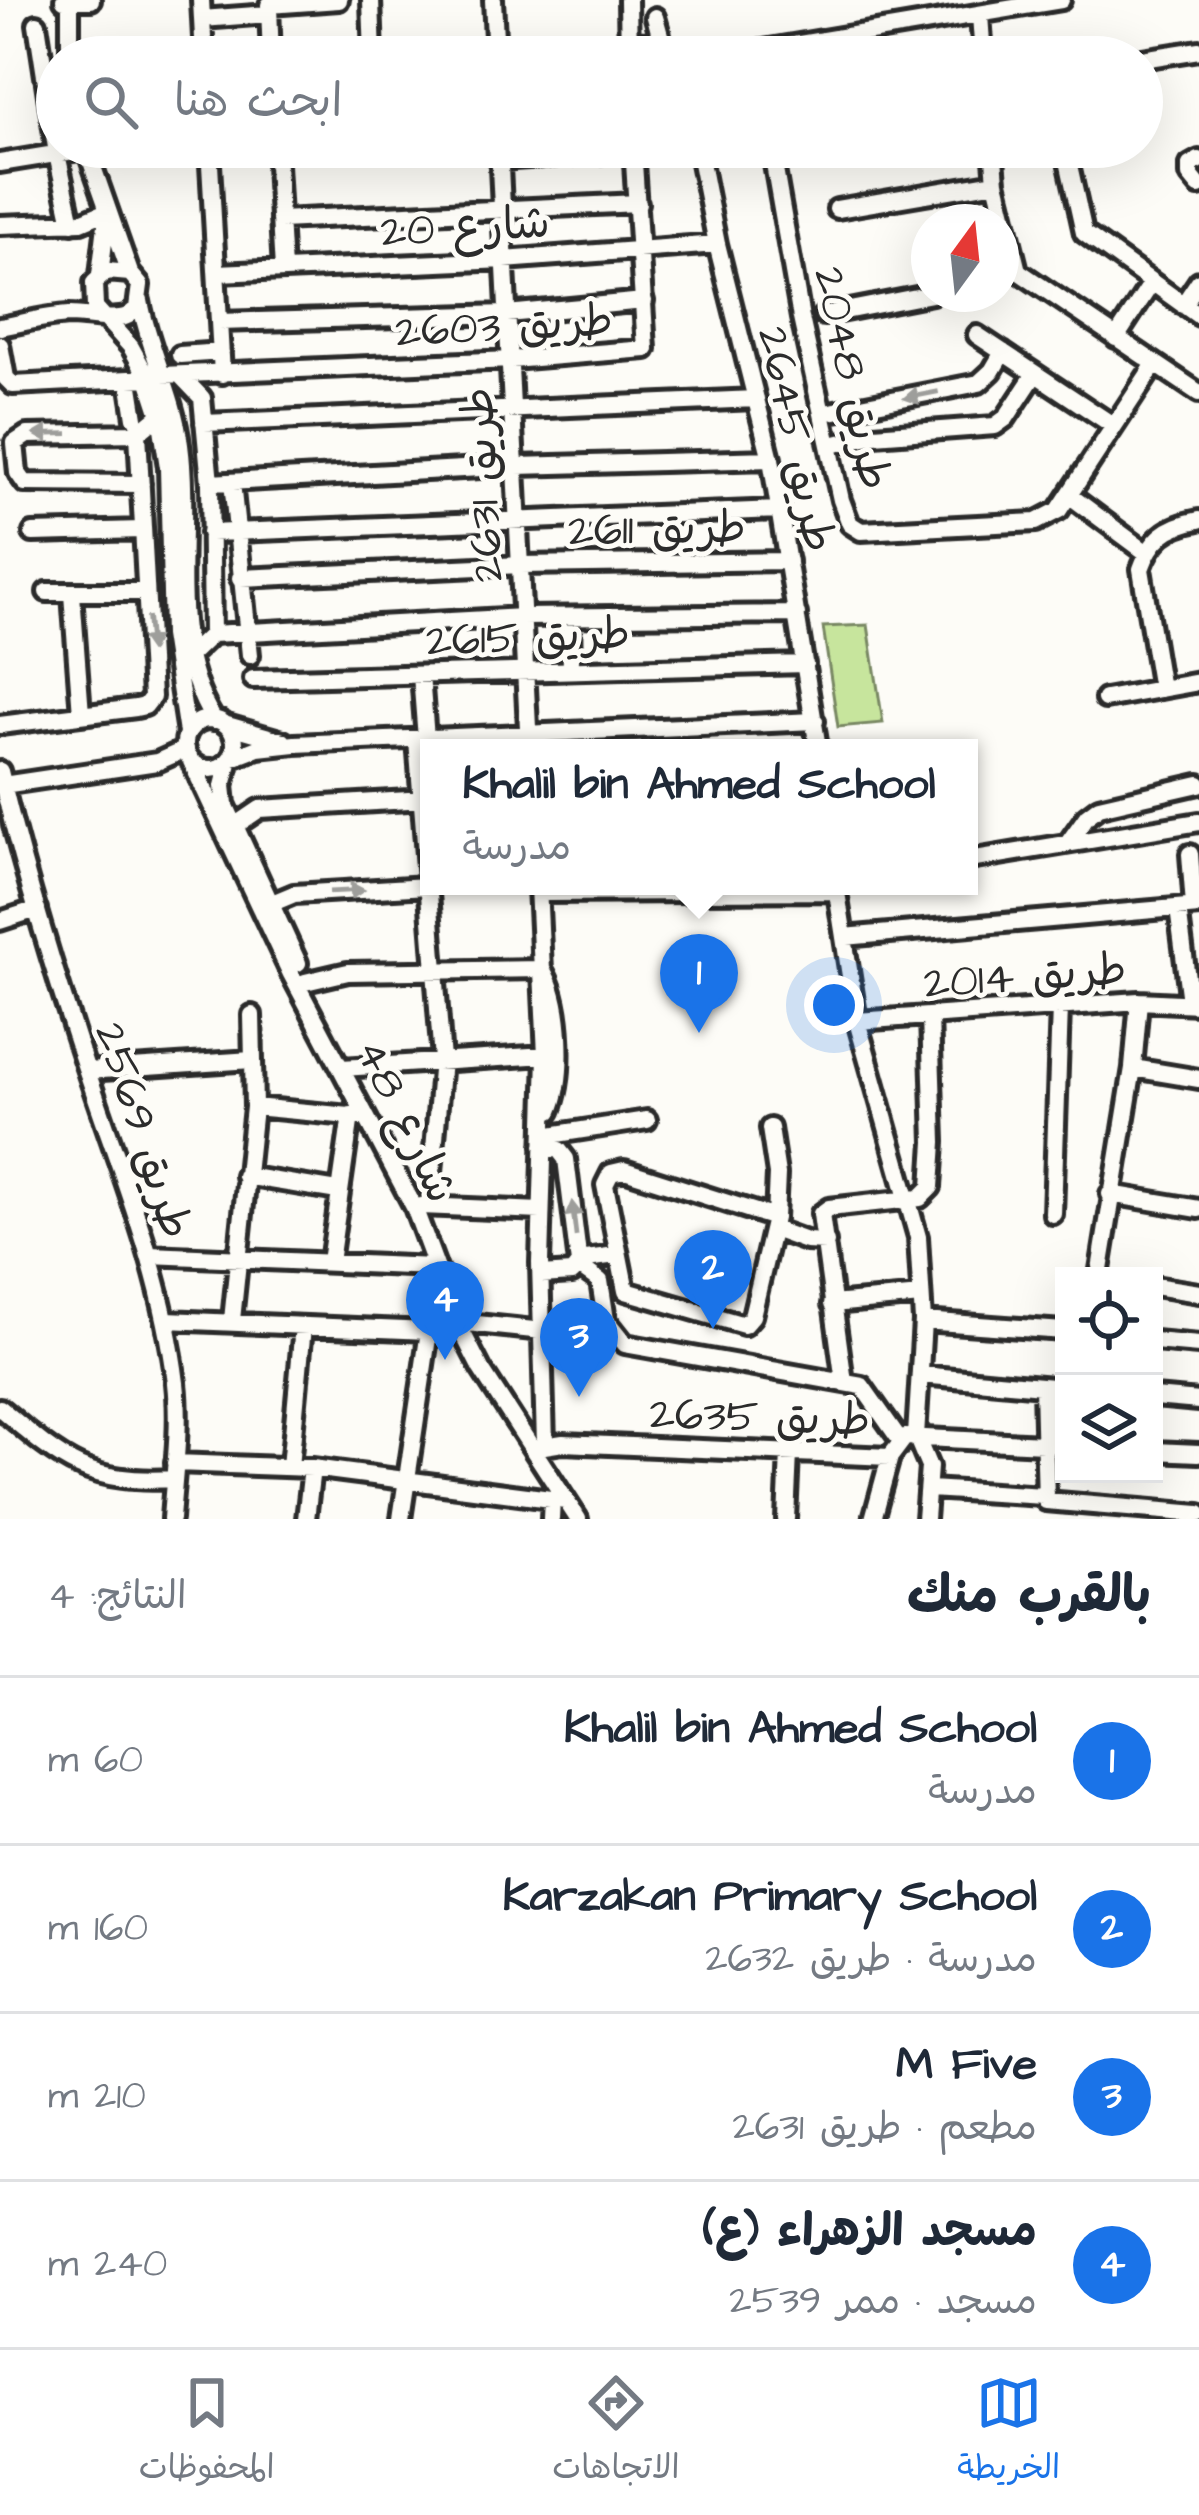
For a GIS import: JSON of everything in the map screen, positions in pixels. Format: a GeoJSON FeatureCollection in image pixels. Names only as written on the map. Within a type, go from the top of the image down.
{"type":"FeatureCollection","features":[{"type":"Feature","properties":{"kind":"street"},"geometry":{"type":"LineString","coordinates":[[69,36],[68,0],[91,0]]}},
{"type":"Feature","properties":{"kind":"street"},"geometry":{"type":"LineString","coordinates":[[202,9],[339,0]]}},
{"type":"Feature","properties":{"kind":"street"},"geometry":{"type":"LineString","coordinates":[[370,0],[372,36]]}},
{"type":"Feature","properties":{"kind":"street"},"geometry":{"type":"LineString","coordinates":[[493,0],[495,36]]}},
{"type":"Feature","properties":{"kind":"street"},"geometry":{"type":"LineString","coordinates":[[628,0],[629,36]]}},
{"type":"Feature","properties":{"kind":"street"},"geometry":{"type":"LineString","coordinates":[[851,36],[1061,0]]}},
{"type":"Feature","properties":{"kind":"street"},"geometry":{"type":"LineString","coordinates":[[269,6],[271,36]]}},
{"type":"Feature","properties":{"kind":"street"},"geometry":{"type":"LineString","coordinates":[[980,15],[982,36]]}},
{"type":"Feature","properties":{"kind":"street"},"geometry":{"type":"LineString","coordinates":[[655,17],[659,36]]}},
{"type":"Feature","properties":{"kind":"street"},"geometry":{"type":"LineString","coordinates":[[37,24],[39,36]]}},
{"type":"Feature","properties":{"kind":"street"},"geometry":{"type":"LineString","coordinates":[[1163,56],[1199,50]]}},
{"type":"Feature","properties":{"kind":"street"},"geometry":{"type":"LineString","coordinates":[[0,163],[36,157]]}},
{"type":"Feature","properties":{"kind":"street"},"geometry":{"type":"LineString","coordinates":[[1199,160],[1190,165],[1190,175],[1199,186]]}},
{"type":"Feature","properties":{"kind":"street"},"geometry":{"type":"LineString","coordinates":[[60,168],[72,223]]}},
{"type":"Feature","properties":{"kind":"street"},"geometry":{"type":"LineString","coordinates":[[0,327],[58,316],[131,314],[140,301],[140,285],[130,273],[92,168]]}},
{"type":"Feature","properties":{"kind":"street"},"geometry":{"type":"LineString","coordinates":[[210,168],[222,374],[202,398],[210,483],[212,634]]}},
{"type":"Feature","properties":{"kind":"street"},"geometry":{"type":"LineString","coordinates":[[277,168],[283,270]]}},
{"type":"Feature","properties":{"kind":"street","name":"طريق 2631"},"geometry":{"type":"LineString","coordinates":[[500,168],[529,739]]}},
{"type":"Feature","properties":{"kind":"street","name":"طريق 2603"},"geometry":{"type":"LineString","coordinates":[[0,346],[6,378],[13,385],[646,350],[635,168]]}},
{"type":"Feature","properties":{"kind":"street","name":"طريق 2645"},"geometry":{"type":"LineString","coordinates":[[702,168],[771,459],[817,739]]}},
{"type":"Feature","properties":{"kind":"street","name":"طريق 2048"},"geometry":{"type":"LineString","coordinates":[[775,168],[801,318],[844,512],[861,531],[1036,523],[1059,510],[1155,364]]}},
{"type":"Feature","properties":{"kind":"street"},"geometry":{"type":"LineString","coordinates":[[995,168],[1000,204]]}},
{"type":"Feature","properties":{"kind":"street"},"geometry":{"type":"LineString","coordinates":[[1070,168],[1084,233],[1191,311],[1199,281]]}},
{"type":"Feature","properties":{"kind":"street"},"geometry":{"type":"LineString","coordinates":[[837,209],[997,182]]}},
{"type":"Feature","properties":{"kind":"street"},"geometry":{"type":"LineString","coordinates":[[280,220],[638,203]]}},
{"type":"Feature","properties":{"kind":"street"},"geometry":{"type":"LineString","coordinates":[[0,226],[72,223],[106,212]]}},
{"type":"Feature","properties":{"kind":"street"},"geometry":{"type":"LineString","coordinates":[[106,212],[92,299],[108,317]]}},
{"type":"Feature","properties":{"kind":"street","name":"شارع 20"},"geometry":{"type":"LineString","coordinates":[[217,273],[504,260],[717,244]]}},
{"type":"Feature","properties":{"kind":"street"},"geometry":{"type":"LineString","coordinates":[[58,316],[97,279],[115,269],[130,273]]}},
{"type":"Feature","properties":{"kind":"street"},"geometry":{"type":"LineString","coordinates":[[1019,278],[1058,298],[1199,393]]}},
{"type":"Feature","properties":{"kind":"street"},"geometry":{"type":"LineString","coordinates":[[1116,338],[1151,284]]}},
{"type":"Feature","properties":{"kind":"street"},"geometry":{"type":"LineString","coordinates":[[824,315],[911,298]]}},
{"type":"Feature","properties":{"kind":"street","name":"شارع 48"},"geometry":{"type":"LineString","coordinates":[[140,301],[166,445],[169,585],[188,748],[291,974],[342,1068],[359,1117],[422,1206],[433,1267],[458,1322],[482,1369],[541,1446],[559,1500],[578,1519]]}},
{"type":"Feature","properties":{"kind":"street"},"geometry":{"type":"LineString","coordinates":[[219,322],[507,314],[644,302]]}},
{"type":"Feature","properties":{"kind":"street","name":"شارع 48"},"geometry":{"type":"LineString","coordinates":[[108,317],[155,377],[176,419],[188,657],[200,696],[219,722]]}},
{"type":"Feature","properties":{"kind":"street"},"geometry":{"type":"LineString","coordinates":[[977,335],[1114,426]]}},
{"type":"Feature","properties":{"kind":"street"},"geometry":{"type":"LineString","coordinates":[[180,355],[221,352]]}},
{"type":"Feature","properties":{"kind":"street"},"geometry":{"type":"LineString","coordinates":[[825,413],[979,383],[1003,352]]}},
{"type":"Feature","properties":{"kind":"street"},"geometry":{"type":"LineString","coordinates":[[831,445],[874,435],[994,426],[1006,418],[1035,374]]}},
{"type":"Feature","properties":{"kind":"street"},"geometry":{"type":"LineString","coordinates":[[0,725],[145,706],[152,697],[136,425],[155,377],[202,398]]}},
{"type":"Feature","properties":{"kind":"street"},"geometry":{"type":"LineString","coordinates":[[204,423],[756,399]]}},
{"type":"Feature","properties":{"kind":"street"},"geometry":{"type":"LineString","coordinates":[[141,484],[26,483],[17,472],[15,449],[22,435],[136,425],[160,415]]}},
{"type":"Feature","properties":{"kind":"street"},"geometry":{"type":"LineString","coordinates":[[210,483],[517,466],[771,459]]}},
{"type":"Feature","properties":{"kind":"street"},"geometry":{"type":"LineString","coordinates":[[232,482],[250,655]]}},
{"type":"Feature","properties":{"kind":"street"},"geometry":{"type":"LineString","coordinates":[[1069,495],[1147,553]]}},
{"type":"Feature","properties":{"kind":"street"},"geometry":{"type":"LineString","coordinates":[[210,533],[779,510]]}},
{"type":"Feature","properties":{"kind":"street"},"geometry":{"type":"LineString","coordinates":[[1161,688],[1141,581],[1147,553],[1165,530],[1199,520]]}},
{"type":"Feature","properties":{"kind":"street"},"geometry":{"type":"LineString","coordinates":[[33,533],[142,530]]}},
{"type":"Feature","properties":{"kind":"street","name":"طريق 2611"},"geometry":{"type":"LineString","coordinates":[[240,578],[788,561]]}},
{"type":"Feature","properties":{"kind":"street"},"geometry":{"type":"LineString","coordinates":[[47,592],[145,592]]}},
{"type":"Feature","properties":{"kind":"street"},"geometry":{"type":"LineString","coordinates":[[72,594],[81,714]]}},
{"type":"Feature","properties":{"kind":"street"},"geometry":{"type":"LineString","coordinates":[[188,657],[212,634],[524,617],[796,614]]}},
{"type":"Feature","properties":{"kind":"street"},"geometry":{"type":"LineString","coordinates":[[570,617],[571,669]]}},
{"type":"Feature","properties":{"kind":"street","name":"طريق 2615"},"geometry":{"type":"LineString","coordinates":[[253,680],[805,664]]}},
{"type":"Feature","properties":{"kind":"street"},"geometry":{"type":"LineString","coordinates":[[421,675],[421,739]]}},
{"type":"Feature","properties":{"kind":"street"},"geometry":{"type":"LineString","coordinates":[[152,676],[177,682]]}},
{"type":"Feature","properties":{"kind":"street"},"geometry":{"type":"LineString","coordinates":[[1105,698],[1199,682]]}},
{"type":"Feature","properties":{"kind":"street"},"geometry":{"type":"LineString","coordinates":[[2,778],[165,761],[188,748],[198,722],[219,722],[295,744]]}},
{"type":"Feature","properties":{"kind":"street"},"geometry":{"type":"LineString","coordinates":[[219,722],[233,736],[230,759]]}},
{"type":"Feature","properties":{"kind":"street"},"geometry":{"type":"LineString","coordinates":[[641,739],[815,722]]}},
{"type":"Feature","properties":{"kind":"street"},"geometry":{"type":"LineString","coordinates":[[188,748],[211,769],[258,748],[420,739]]}},
{"type":"Feature","properties":{"kind":"street","name":"شارع 48"},"geometry":{"type":"LineString","coordinates":[[230,759],[223,795],[305,982],[310,1004]]}},
{"type":"Feature","properties":{"kind":"street","name":"طريق 2569"},"geometry":{"type":"LineString","coordinates":[[2,778],[166,1320],[177,1388],[170,1519]]}},
{"type":"Feature","properties":{"kind":"street"},"geometry":{"type":"LineString","coordinates":[[1068,843],[1099,807],[1199,784]]}},
{"type":"Feature","properties":{"kind":"street"},"geometry":{"type":"LineString","coordinates":[[235,826],[260,808],[420,799]]}},
{"type":"Feature","properties":{"kind":"street"},"geometry":{"type":"LineString","coordinates":[[978,858],[1199,822]]}},
{"type":"Feature","properties":{"kind":"street"},"geometry":{"type":"LineString","coordinates":[[1190,854],[1194,1003]]}},
{"type":"Feature","properties":{"kind":"street"},"geometry":{"type":"LineString","coordinates":[[270,904],[294,894],[420,878]]}},
{"type":"Feature","properties":{"kind":"street"},"geometry":{"type":"LineString","coordinates":[[430,895],[442,1060],[422,1206],[542,1210]]}},
{"type":"Feature","properties":{"kind":"street"},"geometry":{"type":"LineString","coordinates":[[538,895],[545,1055],[541,1446]]}},
{"type":"Feature","properties":{"kind":"street"},"geometry":{"type":"LineString","coordinates":[[838,895],[856,1021],[918,1238],[921,1375],[908,1438]]}},
{"type":"Feature","properties":{"kind":"street"},"geometry":{"type":"LineString","coordinates":[[844,937],[1190,907]]}},
{"type":"Feature","properties":{"kind":"street"},"geometry":{"type":"LineString","coordinates":[[0,921],[38,909]]}},
{"type":"Feature","properties":{"kind":"street"},"geometry":{"type":"LineString","coordinates":[[305,982],[348,973],[542,970]]}},
{"type":"Feature","properties":{"kind":"street"},"geometry":{"type":"LineString","coordinates":[[542,970],[554,1000],[559,1077],[544,1135]]}},
{"type":"Feature","properties":{"kind":"street"},"geometry":{"type":"LineString","coordinates":[[1100,1267],[1133,1068],[1139,1001]]}},
{"type":"Feature","properties":{"kind":"street","name":"طريق 2014"},"geometry":{"type":"LineString","coordinates":[[856,1021],[1139,1001],[1194,1003]]}},
{"type":"Feature","properties":{"kind":"street"},"geometry":{"type":"LineString","coordinates":[[1053,1214],[1060,1006]]}},
{"type":"Feature","properties":{"kind":"street"},"geometry":{"type":"LineString","coordinates":[[232,1320],[254,1107],[252,1016]]}},
{"type":"Feature","properties":{"kind":"street"},"geometry":{"type":"LineString","coordinates":[[844,1382],[820,1218],[825,1209],[908,1201],[928,1192],[933,1177],[930,1016]]}},
{"type":"Feature","properties":{"kind":"street"},"geometry":{"type":"LineString","coordinates":[[342,1068],[545,1055]]}},
{"type":"Feature","properties":{"kind":"street"},"geometry":{"type":"LineString","coordinates":[[87,1071],[252,1060]]}},
{"type":"Feature","properties":{"kind":"street"},"geometry":{"type":"LineString","coordinates":[[1133,1068],[1199,1079]]}},
{"type":"Feature","properties":{"kind":"street"},"geometry":{"type":"LineString","coordinates":[[254,1107],[359,1117],[338,1191],[330,1262]]}},
{"type":"Feature","properties":{"kind":"street"},"geometry":{"type":"LineString","coordinates":[[544,1135],[647,1120]]}},
{"type":"Feature","properties":{"kind":"street"},"geometry":{"type":"LineString","coordinates":[[770,1128],[776,1174],[774,1223],[752,1316],[740,1325],[630,1294],[622,1284],[604,1185],[615,1171],[624,1170],[774,1223],[806,1241],[826,1242]]}},
{"type":"Feature","properties":{"kind":"street"},"geometry":{"type":"LineString","coordinates":[[541,1275],[572,1273],[579,1263],[566,1159],[544,1135]]}},
{"type":"Feature","properties":{"kind":"street"},"geometry":{"type":"LineString","coordinates":[[245,1176],[338,1191]]}},
{"type":"Feature","properties":{"kind":"street"},"geometry":{"type":"LineString","coordinates":[[1110,1194],[1199,1209]]}},
{"type":"Feature","properties":{"kind":"street"},"geometry":{"type":"LineString","coordinates":[[148,1255],[433,1267]]}},
{"type":"Feature","properties":{"kind":"street"},"geometry":{"type":"LineString","coordinates":[[579,1263],[616,1255]]}},
{"type":"Feature","properties":{"kind":"street"},"geometry":{"type":"LineString","coordinates":[[579,1263],[600,1281],[606,1320],[625,1345],[844,1382],[867,1390],[929,1467],[925,1519]]}},
{"type":"Feature","properties":{"kind":"street"},"geometry":{"type":"LineString","coordinates":[[1163,1287],[1199,1293]]}},
{"type":"Feature","properties":{"kind":"street"},"geometry":{"type":"LineString","coordinates":[[832,1304],[921,1296]]}},
{"type":"Feature","properties":{"kind":"street"},"geometry":{"type":"LineString","coordinates":[[166,1320],[428,1331],[458,1322],[543,1331]]}},
{"type":"Feature","properties":{"kind":"street"},"geometry":{"type":"LineString","coordinates":[[923,1321],[1055,1330]]}},
{"type":"Feature","properties":{"kind":"street"},"geometry":{"type":"LineString","coordinates":[[290,1467],[303,1325]]}},
{"type":"Feature","properties":{"kind":"street"},"geometry":{"type":"LineString","coordinates":[[401,1519],[428,1331]]}},
{"type":"Feature","properties":{"kind":"street"},"geometry":{"type":"LineString","coordinates":[[1163,1341],[1199,1345]]}},
{"type":"Feature","properties":{"kind":"street"},"geometry":{"type":"LineString","coordinates":[[921,1375],[1055,1388]]}},
{"type":"Feature","properties":{"kind":"street"},"geometry":{"type":"LineString","coordinates":[[1043,1387],[1045,1498]]}},
{"type":"Feature","properties":{"kind":"street"},"geometry":{"type":"LineString","coordinates":[[1163,1398],[1199,1401]]}},
{"type":"Feature","properties":{"kind":"street"},"geometry":{"type":"LineString","coordinates":[[0,1408],[70,1465],[106,1478],[174,1471],[312,1468],[559,1500],[551,1519]]}},
{"type":"Feature","properties":{"kind":"street","name":"طريق 2635"},"geometry":{"type":"LineString","coordinates":[[541,1446],[890,1457],[908,1438],[1055,1445]]}},
{"type":"Feature","properties":{"kind":"street"},"geometry":{"type":"LineString","coordinates":[[1163,1451],[1199,1454]]}},
{"type":"Feature","properties":{"kind":"street"},"geometry":{"type":"LineString","coordinates":[[786,1519],[789,1453]]}},
{"type":"Feature","properties":{"kind":"street"},"geometry":{"type":"LineString","coordinates":[[873,1519],[890,1457]]}},
{"type":"Feature","properties":{"kind":"street"},"geometry":{"type":"LineString","coordinates":[[306,1519],[312,1468]]}},
{"type":"Feature","properties":{"kind":"street"},"geometry":{"type":"LineString","coordinates":[[929,1489],[1199,1514]]}},
{"type":"Feature","properties":{"kind":"green space"},"geometry":{"type":"Polygon","coordinates":[[[868,625],[883,723],[838,727],[823,627],[868,625]]]}},
{"type":"Feature","properties":{"kind":"place","name":"Khalil bin Ahmed School"},"geometry":{"type":"Point","coordinates":[699,1033]}},
{"type":"Feature","properties":{"kind":"place","name":"Karzakan Primary School"},"geometry":{"type":"Point","coordinates":[713,1329]}},
{"type":"Feature","properties":{"kind":"place","name":"مسجد الزهراء (ع)"},"geometry":{"type":"Point","coordinates":[445,1360]}},
{"type":"Feature","properties":{"kind":"place","name":"M Five"},"geometry":{"type":"Point","coordinates":[579,1397]}}]}
